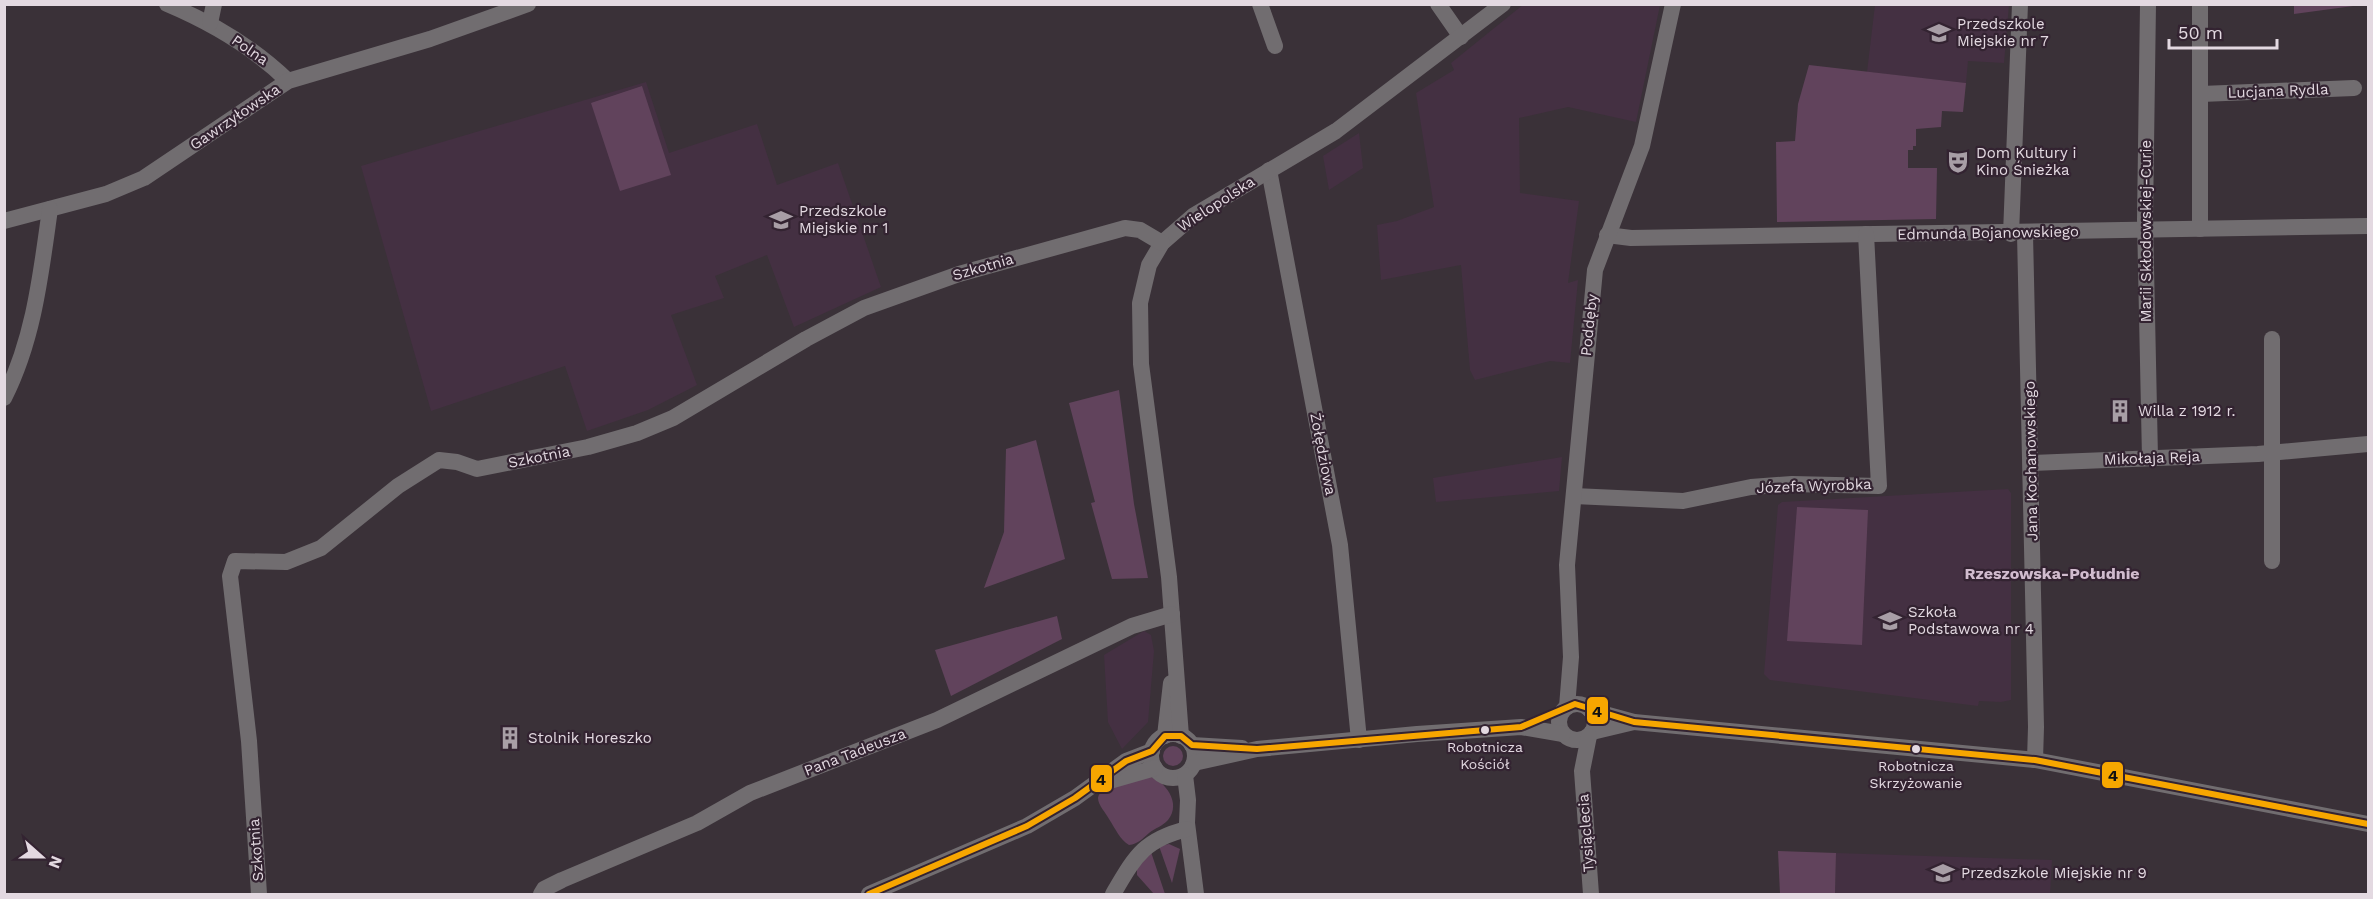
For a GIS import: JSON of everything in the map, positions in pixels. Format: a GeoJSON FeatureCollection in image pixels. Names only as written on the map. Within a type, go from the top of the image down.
{"type":"FeatureCollection","features":[{"type":"Feature","properties":{"kind":"street","name":"Polna"},"geometry":{"type":"LineString","coordinates":[[167,4],[210,22],[271,64],[288,81]]}},
{"type":"Feature","properties":{"kind":"street"},"geometry":{"type":"LineString","coordinates":[[210,22],[214,4]]}},
{"type":"Feature","properties":{"kind":"street"},"geometry":{"type":"LineString","coordinates":[[1260,4],[1275,46]]}},
{"type":"Feature","properties":{"kind":"street"},"geometry":{"type":"LineString","coordinates":[[1438,4],[1461,37]]}},
{"type":"Feature","properties":{"kind":"street","name":"Wielopolska"},"geometry":{"type":"LineString","coordinates":[[1196,894],[1179,739],[1172,614],[1139,322],[1145,278],[1162,243],[1193,216],[1336,131],[1503,4]]}},
{"type":"Feature","properties":{"kind":"street","name":"Poddęby"},"geometry":{"type":"LineString","coordinates":[[1576,708],[1571,657],[1568,565],[1595,270],[1647,130],[1673,4]]}},
{"type":"Feature","properties":{"kind":"street","name":"Jana Kochanowskiego"},"geometry":{"type":"LineString","coordinates":[[2020,4],[2018,234],[2031,463],[2035,760]]}},
{"type":"Feature","properties":{"kind":"street","name":"Marii Skłodowskiej-Curie"},"geometry":{"type":"LineString","coordinates":[[2148,4],[2145,230],[2150,458]]}},
{"type":"Feature","properties":{"kind":"street"},"geometry":{"type":"LineString","coordinates":[[2200,4],[2200,229]]}},
{"type":"Feature","properties":{"kind":"street","name":"Gawrzyłowska"},"geometry":{"type":"LineString","coordinates":[[4,221],[106,194],[144,178],[288,81],[430,39],[518,6]]}},
{"type":"Feature","properties":{"kind":"street","name":"Lucjana Rydla"},"geometry":{"type":"LineString","coordinates":[[2201,94],[2355,88]]}},
{"type":"Feature","properties":{"kind":"street","name":"Żołędziowa"},"geometry":{"type":"LineString","coordinates":[[1269,170],[1340,545],[1359,740]]}},
{"type":"Feature","properties":{"kind":"street"},"geometry":{"type":"LineString","coordinates":[[4,398],[19,369],[31,329],[50,209]]}},
{"type":"Feature","properties":{"kind":"street","name":"Edmunda Bojanowskiego"},"geometry":{"type":"LineString","coordinates":[[1607,235],[1631,238],[2018,234],[2368,226]]}},
{"type":"Feature","properties":{"kind":"street","name":"Szkotnia"},"geometry":{"type":"LineString","coordinates":[[259,894],[249,741],[230,576],[235,561],[286,562],[312,552],[398,486],[439,460],[457,462],[477,469],[588,447],[637,433],[673,418],[806,339],[864,308],[917,287],[1125,228],[1140,230],[1162,243]]}},
{"type":"Feature","properties":{"kind":"street","name":"Józefa Wyrobka"},"geometry":{"type":"LineString","coordinates":[[1574,496],[1683,501],[1750,487],[1792,484],[1879,486],[1866,234]]}},
{"type":"Feature","properties":{"kind":"street"},"geometry":{"type":"LineString","coordinates":[[2272,339],[2272,561]]}},
{"type":"Feature","properties":{"kind":"street","name":"Mikołaja Reja"},"geometry":{"type":"LineString","coordinates":[[2031,463],[2258,454],[2368,444]]}},
{"type":"Feature","properties":{"kind":"street","name":"Pana Tadeusza"},"geometry":{"type":"LineString","coordinates":[[541,894],[544,889],[562,880],[697,823],[750,793],[937,720],[1132,626],[1172,614]]}},
{"type":"Feature","properties":{"kind":"street"},"geometry":{"type":"LineString","coordinates":[[869,894],[1027,826],[1093,786],[1126,761],[1179,739],[1257,749],[1521,727],[1576,708],[1634,722],[2035,760],[2368,824]]}},
{"type":"Feature","properties":{"kind":"street"},"geometry":{"type":"LineString","coordinates":[[1576,708],[1595,721],[1590,734]]}},
{"type":"Feature","properties":{"kind":"street"},"geometry":{"type":"LineString","coordinates":[[1565,736],[1559,723],[1576,708]]}},
{"type":"Feature","properties":{"kind":"street"},"geometry":{"type":"LineString","coordinates":[[1521,727],[1577,740],[1590,734],[1634,722]]}},
{"type":"Feature","properties":{"kind":"street","name":"Tysiąclecia"},"geometry":{"type":"LineString","coordinates":[[1590,734],[1582,771],[1591,894]]}},
{"type":"Feature","properties":{"kind":"street","name":"Tysiąclecia"},"geometry":{"type":"LineString","coordinates":[[1565,736],[1582,771]]}},
{"type":"Feature","properties":{"kind":"street"},"geometry":{"type":"LineString","coordinates":[[1152,751],[1155,768],[1164,776],[1257,749]]}},
{"type":"Feature","properties":{"kind":"street"},"geometry":{"type":"LineString","coordinates":[[1093,786],[1155,768]]}},
{"type":"Feature","properties":{"kind":"street"},"geometry":{"type":"LineString","coordinates":[[1113,894],[1141,850],[1163,835],[1187,826]]}},
{"type":"Feature","properties":{"kind":"shaded area"},"geometry":{"type":"Polygon","coordinates":[[[1524,4],[1660,5],[1636,122],[1568,107],[1519,118],[1520,193],[1579,201],[1568,283],[1578,280],[1570,363],[1550,361],[1475,380],[1470,370],[1461,265],[1381,280],[1377,225],[1397,221],[1434,207],[1416,93],[1454,70],[1451,63],[1524,4]]]}},
{"type":"Feature","properties":{"kind":"shaded area"},"geometry":{"type":"Polygon","coordinates":[[[2294,4],[2368,4],[2294,14],[2294,4]]]}},
{"type":"Feature","properties":{"kind":"shaded area","name":"Przedszkole Miejskie nr 7"},"geometry":{"type":"Polygon","coordinates":[[[1875,5],[2009,5],[2004,63],[1968,61],[1966,83],[1867,72],[1875,5]]]}},
{"type":"Feature","properties":{"kind":"shaded area"},"geometry":{"type":"Polygon","coordinates":[[[1809,65],[1966,83],[1963,112],[1942,111],[1941,127],[1916,129],[1916,146],[1913,146],[1913,150],[1908,150],[1908,168],[1937,168],[1936,219],[1777,222],[1776,142],[1795,141],[1798,104],[1809,65]]]}},
{"type":"Feature","properties":{"kind":"shaded area"},"geometry":{"type":"Polygon","coordinates":[[[646,82],[669,153],[757,124],[777,185],[838,163],[881,287],[794,327],[767,255],[715,276],[724,298],[671,315],[697,385],[648,410],[587,431],[565,366],[431,411],[361,166],[646,82]]]}},
{"type":"Feature","properties":{"kind":"shaded area"},"geometry":{"type":"Polygon","coordinates":[[[642,86],[671,175],[620,191],[591,103],[642,86]]]}},
{"type":"Feature","properties":{"kind":"shaded area"},"geometry":{"type":"Polygon","coordinates":[[[1359,133],[1363,168],[1329,190],[1323,156],[1359,133]]]}},
{"type":"Feature","properties":{"kind":"shaded area"},"geometry":{"type":"Polygon","coordinates":[[[1119,390],[1134,504],[1148,578],[1112,579],[1091,503],[1095,502],[1069,403],[1119,390]]]}},
{"type":"Feature","properties":{"kind":"shaded area"},"geometry":{"type":"Polygon","coordinates":[[[1036,440],[1065,559],[984,588],[1004,532],[1006,449],[1036,440]]]}},
{"type":"Feature","properties":{"kind":"shaded area"},"geometry":{"type":"Polygon","coordinates":[[[1562,457],[1559,491],[1436,502],[1433,478],[1562,457]]]}},
{"type":"Feature","properties":{"kind":"shaded area","name":"Szkoła Podstawowa nr 4"},"geometry":{"type":"Polygon","coordinates":[[[2008,489],[2011,493],[2011,700],[1979,701],[1978,706],[1770,680],[1764,674],[1778,505],[1782,502],[2008,489]]]}},
{"type":"Feature","properties":{"kind":"shaded area"},"geometry":{"type":"Polygon","coordinates":[[[1797,507],[1868,510],[1862,645],[1787,641],[1797,507]]]}},
{"type":"Feature","properties":{"kind":"shaded area"},"geometry":{"type":"Polygon","coordinates":[[[1057,616],[1062,639],[951,696],[935,650],[1057,616]]]}},
{"type":"Feature","properties":{"kind":"shaded area"},"geometry":{"type":"Polygon","coordinates":[[[1144,631],[1151,635],[1154,651],[1148,722],[1122,749],[1108,722],[1104,655],[1144,631]]]}},
{"type":"Feature","properties":{"kind":"shaded area"},"geometry":{"type":"Polygon","coordinates":[[[1173,746],[1180,749],[1183,756],[1180,763],[1173,766],[1166,763],[1163,756],[1166,749],[1173,746]]]}},
{"type":"Feature","properties":{"kind":"shaded area"},"geometry":{"type":"Polygon","coordinates":[[[1149,776],[1161,783],[1170,794],[1172,813],[1164,824],[1129,845],[1118,834],[1098,798],[1105,789],[1128,780],[1149,776]]]}},
{"type":"Feature","properties":{"kind":"shaded area"},"geometry":{"type":"Polygon","coordinates":[[[1169,844],[1180,849],[1172,883],[1159,846],[1169,844]]]}},
{"type":"Feature","properties":{"kind":"shaded area"},"geometry":{"type":"Polygon","coordinates":[[[1778,851],[1836,853],[1835,894],[1780,894],[1778,851]]]}},
{"type":"Feature","properties":{"kind":"shaded area"},"geometry":{"type":"Polygon","coordinates":[[[1151,852],[1165,894],[1154,894],[1137,875],[1137,869],[1151,852]]]}},
{"type":"Feature","properties":{"kind":"shaded area","name":"Przedszkole Miejskie nr 9"},"geometry":{"type":"Polygon","coordinates":[[[1836,853],[2052,860],[2050,894],[1835,894],[1836,853]]]}},
{"type":"Feature","properties":{"kind":"transit line","name":"4"},"geometry":{"type":"LineString","coordinates":[[869,894],[1027,826],[1075,798],[1126,761],[1152,751],[1165,736],[1181,736],[1192,745],[1257,749],[1521,727],[1575,704],[1634,722],[2035,760],[2368,824]]}},
{"type":"Feature","properties":{"kind":"place","name":"Przedszkole Miejskie nr 7"},"geometry":{"type":"Point","coordinates":[1939,33]}},
{"type":"Feature","properties":{"kind":"place","name":"Dom Kultury i Kino Śnieżka"},"geometry":{"type":"Point","coordinates":[1958,162]}},
{"type":"Feature","properties":{"kind":"place","name":"Przedszkole Miejskie nr 1"},"geometry":{"type":"Point","coordinates":[781,220]}},
{"type":"Feature","properties":{"kind":"place","name":"Willa z 1912 r."},"geometry":{"type":"Point","coordinates":[2120,411]}},
{"type":"Feature","properties":{"kind":"place","name":"Szkoła Podstawowa nr 4"},"geometry":{"type":"Point","coordinates":[1890,621]}},
{"type":"Feature","properties":{"kind":"place","name":"Robotnicza Kościół"},"geometry":{"type":"Point","coordinates":[1485,730]}},
{"type":"Feature","properties":{"kind":"place","name":"Stolnik Horeszko"},"geometry":{"type":"Point","coordinates":[510,738]}},
{"type":"Feature","properties":{"kind":"place","name":"Robotnicza Skrzyżowanie"},"geometry":{"type":"Point","coordinates":[1916,749]}},
{"type":"Feature","properties":{"kind":"place","name":"Przedszkole Miejskie nr 9"},"geometry":{"type":"Point","coordinates":[1943,873]}},
{"type":"Feature","properties":{"kind":"district","name":"Rzeszowska-Południe"},"geometry":{"type":"Point","coordinates":[2052,573]}}]}
